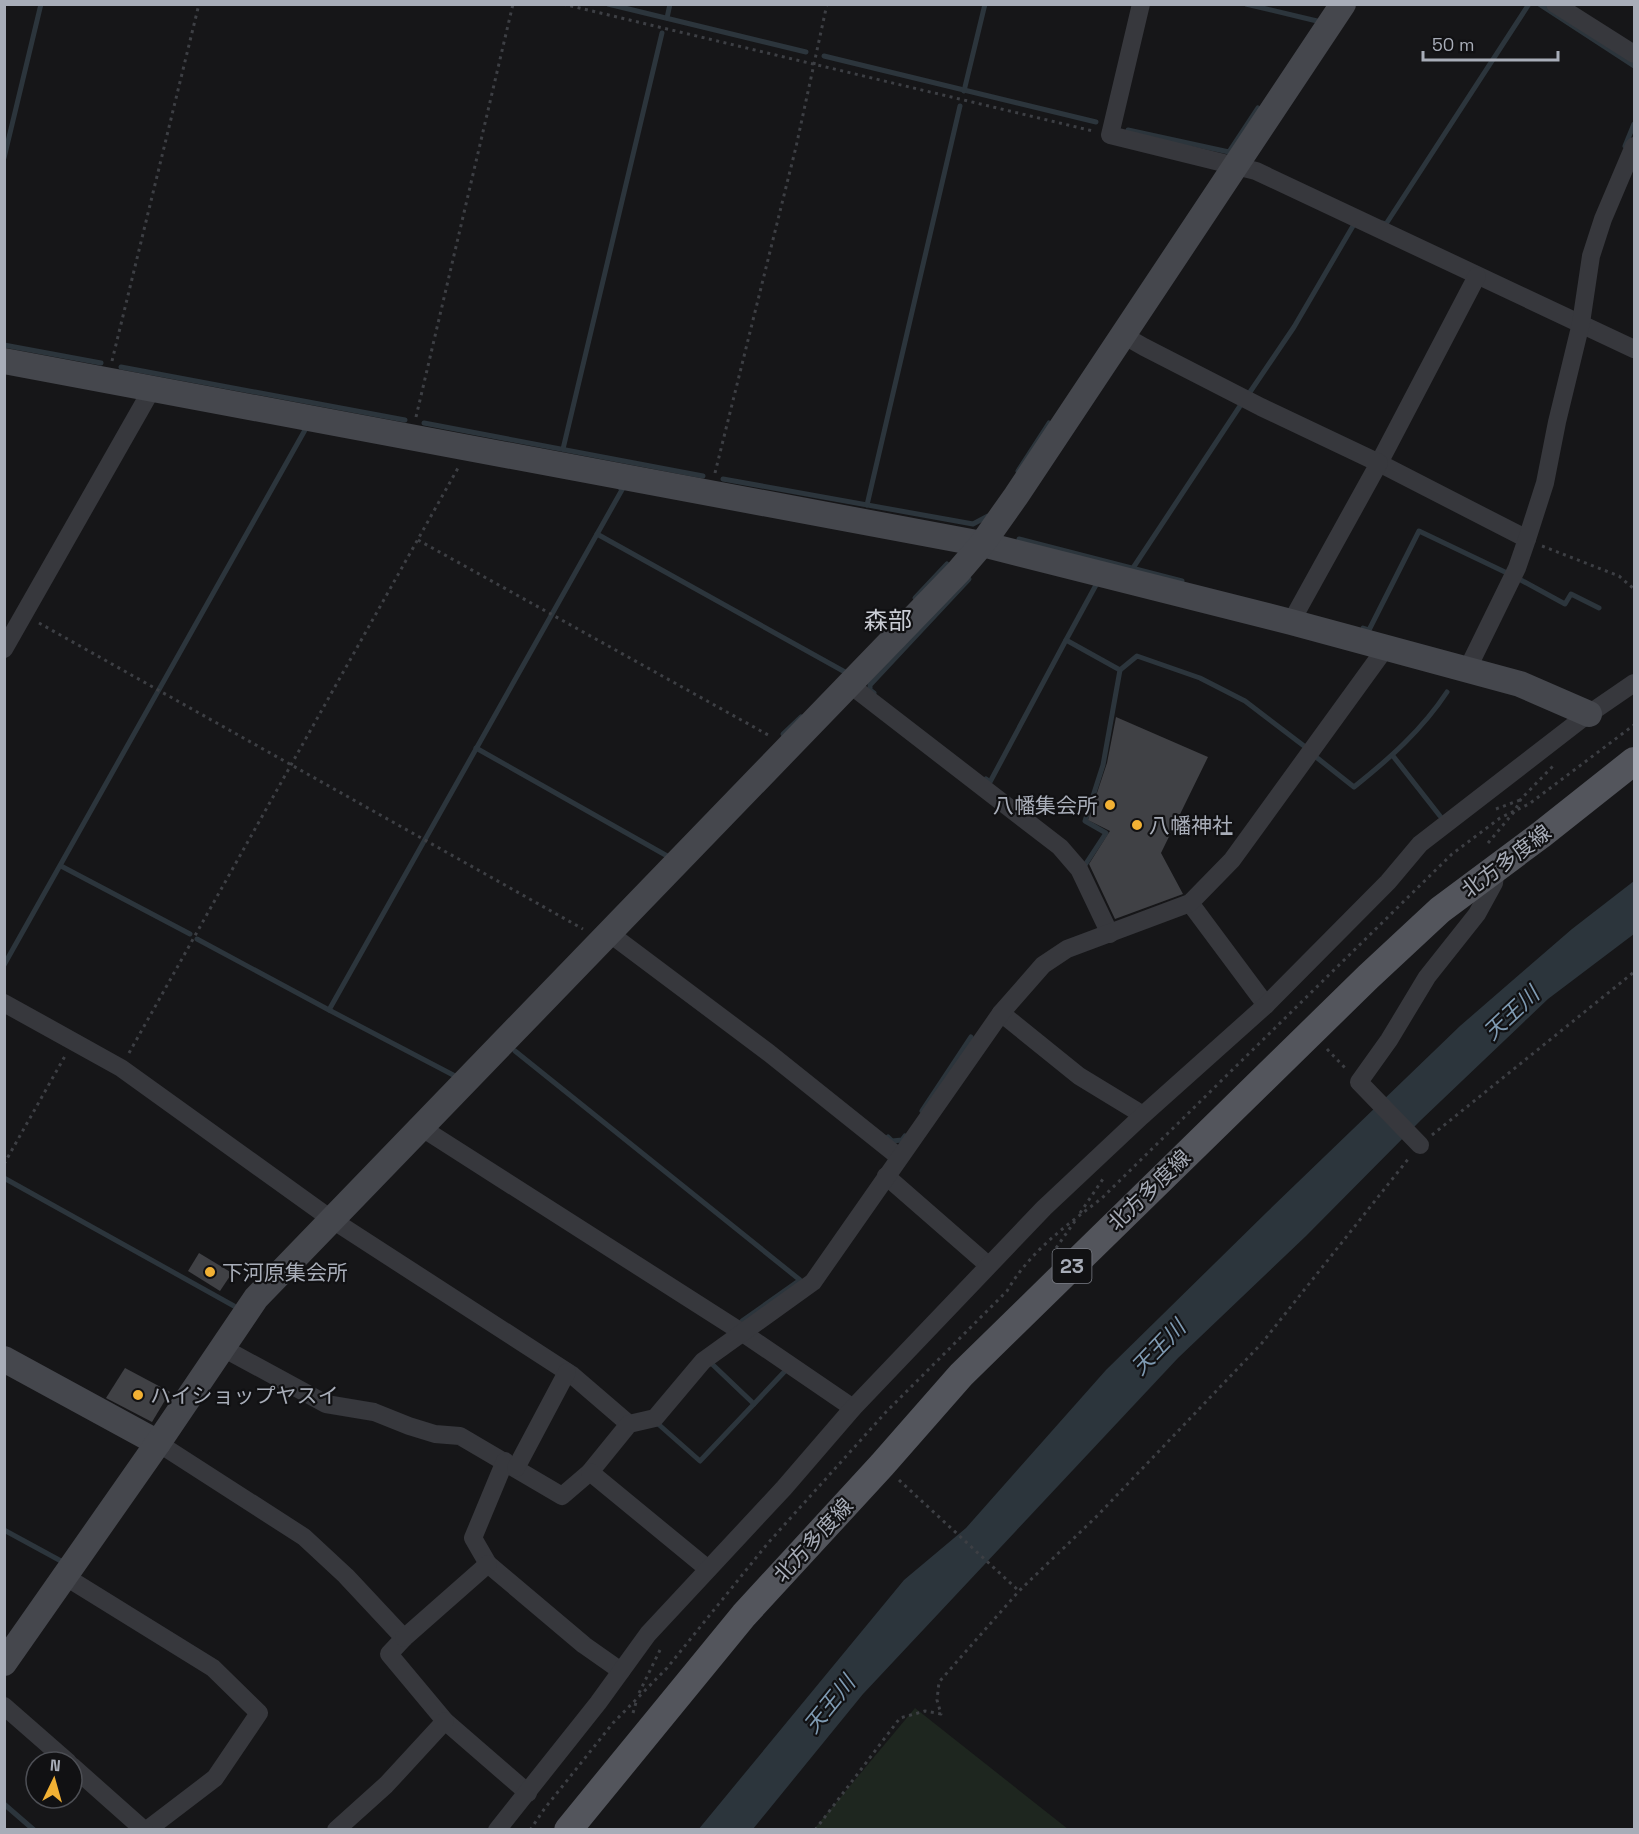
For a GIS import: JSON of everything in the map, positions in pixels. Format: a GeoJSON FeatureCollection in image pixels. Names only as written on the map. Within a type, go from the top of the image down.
{"type":"FeatureCollection","features":[{"type":"Feature","properties":{"kind":"main road","name":"北方多度線"},"geometry":{"type":"LineString","coordinates":[[568,1830],[744,1615],[961,1375],[1490,859],[1635,761]]}},
{"type":"Feature","properties":{"kind":"street"},"geometry":{"type":"LineString","coordinates":[[1141,4],[1110,135],[1256,171],[1635,349]]}},
{"type":"Feature","properties":{"kind":"street"},"geometry":{"type":"LineString","coordinates":[[4,1664],[256,1298],[790,747],[958,572],[982,544],[1237,166],[1343,4]]}},
{"type":"Feature","properties":{"kind":"street"},"geometry":{"type":"LineString","coordinates":[[1555,4],[1635,54]]}},
{"type":"Feature","properties":{"kind":"street"},"geometry":{"type":"LineString","coordinates":[[1467,670],[1517,568],[1545,483],[1581,323],[1591,256],[1603,219],[1635,146]]}},
{"type":"Feature","properties":{"kind":"street"},"geometry":{"type":"LineString","coordinates":[[1291,622],[1380,463],[1477,276]]}},
{"type":"Feature","properties":{"kind":"street"},"geometry":{"type":"LineString","coordinates":[[1123,334],[1144,348],[1380,463],[1527,539]]}},
{"type":"Feature","properties":{"kind":"street"},"geometry":{"type":"LineString","coordinates":[[4,361],[982,544],[1291,622],[1520,684],[1589,714]]}},
{"type":"Feature","properties":{"kind":"street"},"geometry":{"type":"LineString","coordinates":[[4,649],[152,389]]}},
{"type":"Feature","properties":{"kind":"street"},"geometry":{"type":"LineString","coordinates":[[223,1348],[326,1404],[374,1412],[435,1434],[460,1436],[562,1496],[590,1472],[629,1424],[655,1418],[703,1361],[813,1281],[1001,1013],[1043,965],[1067,949],[1190,903],[1232,860],[1385,649]]}},
{"type":"Feature","properties":{"kind":"street"},"geometry":{"type":"LineString","coordinates":[[497,1830],[528,1793],[648,1634],[784,1488],[853,1408],[1044,1208],[1143,1115],[1266,1005],[1388,882],[1420,844],[1589,714],[1635,683]]}},
{"type":"Feature","properties":{"kind":"street"},"geometry":{"type":"LineString","coordinates":[[849,684],[1060,847],[1079,869],[1110,934]]}},
{"type":"Feature","properties":{"kind":"street"},"geometry":{"type":"LineString","coordinates":[[1420,1145],[1359,1082],[1389,1040],[1427,977],[1477,914],[1494,883],[1490,859]]}},
{"type":"Feature","properties":{"kind":"street"},"geometry":{"type":"LineString","coordinates":[[1190,903],[1266,1005]]}},
{"type":"Feature","properties":{"kind":"street"},"geometry":{"type":"LineString","coordinates":[[606,936],[770,1053],[899,1157]]}},
{"type":"Feature","properties":{"kind":"street"},"geometry":{"type":"LineString","coordinates":[[4,1003],[120,1068],[331,1219],[567,1372],[629,1424]]}},
{"type":"Feature","properties":{"kind":"street"},"geometry":{"type":"LineString","coordinates":[[1001,1013],[1079,1076],[1143,1115]]}},
{"type":"Feature","properties":{"kind":"street"},"geometry":{"type":"LineString","coordinates":[[422,1128],[743,1333],[853,1408]]}},
{"type":"Feature","properties":{"kind":"street"},"geometry":{"type":"LineString","coordinates":[[886,1176],[988,1265]]}},
{"type":"Feature","properties":{"kind":"street"},"geometry":{"type":"LineString","coordinates":[[4,1359],[158,1443],[304,1537],[346,1576],[404,1638]]}},
{"type":"Feature","properties":{"kind":"street"},"geometry":{"type":"LineString","coordinates":[[567,1372],[511,1464],[474,1538],[488,1564],[584,1645],[621,1671]]}},
{"type":"Feature","properties":{"kind":"street"},"geometry":{"type":"LineString","coordinates":[[590,1472],[708,1569]]}},
{"type":"Feature","properties":{"kind":"street"},"geometry":{"type":"LineString","coordinates":[[488,1564],[389,1654],[445,1721],[528,1793]]}},
{"type":"Feature","properties":{"kind":"street"},"geometry":{"type":"LineString","coordinates":[[66,1576],[213,1668],[259,1713],[215,1778],[146,1830],[84,1776]]}},
{"type":"Feature","properties":{"kind":"street"},"geometry":{"type":"LineString","coordinates":[[4,1706],[54,1750]]}},
{"type":"Feature","properties":{"kind":"street"},"geometry":{"type":"LineString","coordinates":[[336,1830],[386,1785],[445,1721]]}},
{"type":"Feature","properties":{"kind":"path"},"geometry":{"type":"LineString","coordinates":[[108,381],[198,4]]}},
{"type":"Feature","properties":{"kind":"path"},"geometry":{"type":"LineString","coordinates":[[411,436],[513,4]]}},
{"type":"Feature","properties":{"kind":"path"},"geometry":{"type":"LineString","coordinates":[[563,4],[1110,135]]}},
{"type":"Feature","properties":{"kind":"path"},"geometry":{"type":"LineString","coordinates":[[710,492],[796,147],[827,4]]}},
{"type":"Feature","properties":{"kind":"path"},"geometry":{"type":"LineString","coordinates":[[120,1068],[469,448]]}},
{"type":"Feature","properties":{"kind":"path"},"geometry":{"type":"LineString","coordinates":[[1527,539],[1619,576],[1635,589]]}},
{"type":"Feature","properties":{"kind":"path"},"geometry":{"type":"LineString","coordinates":[[418,540],[790,747]]}},
{"type":"Feature","properties":{"kind":"path"},"geometry":{"type":"LineString","coordinates":[[24,614],[290,765],[606,936]]}},
{"type":"Feature","properties":{"kind":"path"},"geometry":{"type":"LineString","coordinates":[[1514,812],[1529,804],[1635,725]]}},
{"type":"Feature","properties":{"kind":"path"},"geometry":{"type":"LineString","coordinates":[[1490,859],[1521,799],[1558,761]]}},
{"type":"Feature","properties":{"kind":"path"},"geometry":{"type":"LineString","coordinates":[[815,1830],[900,1718],[925,1711],[940,1714],[937,1700],[939,1682],[1019,1591],[1098,1515],[1262,1343],[1420,1145],[1635,972]]}},
{"type":"Feature","properties":{"kind":"path"},"geometry":{"type":"LineString","coordinates":[[1310,1033],[1359,1082]]}},
{"type":"Feature","properties":{"kind":"path"},"geometry":{"type":"LineString","coordinates":[[4,1164],[73,1041]]}},
{"type":"Feature","properties":{"kind":"path"},"geometry":{"type":"LineString","coordinates":[[1054,1251],[1107,1173]]}},
{"type":"Feature","properties":{"kind":"path"},"geometry":{"type":"LineString","coordinates":[[882,1465],[1019,1591]]}},
{"type":"Feature","properties":{"kind":"path"},"geometry":{"type":"LineString","coordinates":[[628,1722],[638,1696],[665,1642]]}},
{"type":"Feature","properties":{"kind":"shaded area"},"geometry":{"type":"Polygon","coordinates":[[[915,1708],[1068,1829],[814,1829],[915,1708]]]}},
{"type":"Feature","properties":{"kind":"water","name":"天王川"},"geometry":{"type":"Polygon","coordinates":[[[1634,881],[1634,934],[1548,999],[1178,1358],[863,1694],[753,1829],[698,1830],[904,1580],[966,1528],[1106,1370],[1460,1026],[1572,929],[1634,881]]]}},
{"type":"Feature","properties":{"kind":"building","name":"八幡神社"},"geometry":{"type":"Polygon","coordinates":[[[1116,717],[1208,757],[1161,853],[1183,894],[1115,919],[1089,864],[1110,831],[1088,820],[1107,763],[1116,717]]]}},
{"type":"Feature","properties":{"kind":"building","name":"下河原集会所"},"geometry":{"type":"Polygon","coordinates":[[[199,1253],[232,1273],[220,1291],[188,1271],[199,1253]]]}},
{"type":"Feature","properties":{"kind":"building","name":"ハイショップヤスイ"},"geometry":{"type":"Polygon","coordinates":[[[125,1368],[170,1392],[152,1422],[106,1398],[125,1368]]]}},
{"type":"Feature","properties":{"kind":"waterway"},"geometry":{"type":"LineString","coordinates":[[4,158],[41,4]]}},
{"type":"Feature","properties":{"kind":"waterway"},"geometry":{"type":"LineString","coordinates":[[608,4],[806,52]]}},
{"type":"Feature","properties":{"kind":"waterway"},"geometry":{"type":"LineString","coordinates":[[667,18],[670,4]]}},
{"type":"Feature","properties":{"kind":"waterway"},"geometry":{"type":"LineString","coordinates":[[964,91],[985,4]]}},
{"type":"Feature","properties":{"kind":"waterway"},"geometry":{"type":"LineString","coordinates":[[1246,4],[1317,21]]}},
{"type":"Feature","properties":{"kind":"waterway"},"geometry":{"type":"LineString","coordinates":[[1383,223],[1386,224],[1529,4]]}},
{"type":"Feature","properties":{"kind":"waterway"},"geometry":{"type":"LineString","coordinates":[[1539,4],[1634,66]]}},
{"type":"Feature","properties":{"kind":"waterway"},"geometry":{"type":"LineString","coordinates":[[563,449],[662,33]]}},
{"type":"Feature","properties":{"kind":"waterway"},"geometry":{"type":"LineString","coordinates":[[824,56],[1096,122]]}},
{"type":"Feature","properties":{"kind":"waterway"},"geometry":{"type":"LineString","coordinates":[[867,505],[960,106]]}},
{"type":"Feature","properties":{"kind":"waterway"},"geometry":{"type":"LineString","coordinates":[[1128,130],[1229,152],[1258,108]]}},
{"type":"Feature","properties":{"kind":"waterway"},"geometry":{"type":"LineString","coordinates":[[1625,146],[1634,124]]}},
{"type":"Feature","properties":{"kind":"waterway"},"geometry":{"type":"LineString","coordinates":[[1248,395],[1294,327],[1353,226]]}},
{"type":"Feature","properties":{"kind":"waterway"},"geometry":{"type":"LineString","coordinates":[[4,345],[101,363]]}},
{"type":"Feature","properties":{"kind":"waterway"},"geometry":{"type":"LineString","coordinates":[[121,367],[405,420]]}},
{"type":"Feature","properties":{"kind":"waterway"},"geometry":{"type":"LineString","coordinates":[[1133,568],[1242,403]]}},
{"type":"Feature","properties":{"kind":"waterway"},"geometry":{"type":"LineString","coordinates":[[424,423],[703,476]]}},
{"type":"Feature","properties":{"kind":"waterway"},"geometry":{"type":"LineString","coordinates":[[1018,471],[1049,423]]}},
{"type":"Feature","properties":{"kind":"waterway"},"geometry":{"type":"LineString","coordinates":[[4,965],[305,430]]}},
{"type":"Feature","properties":{"kind":"waterway"},"geometry":{"type":"LineString","coordinates":[[723,479],[973,524],[988,516]]}},
{"type":"Feature","properties":{"kind":"waterway"},"geometry":{"type":"LineString","coordinates":[[455,1079],[457,1077],[329,1010],[623,488],[619,487]]}},
{"type":"Feature","properties":{"kind":"waterway"},"geometry":{"type":"LineString","coordinates":[[1363,628],[1369,630],[1419,531],[1507,573]]}},
{"type":"Feature","properties":{"kind":"waterway"},"geometry":{"type":"LineString","coordinates":[[597,534],[845,672]]}},
{"type":"Feature","properties":{"kind":"waterway"},"geometry":{"type":"LineString","coordinates":[[1019,539],[1182,581]]}},
{"type":"Feature","properties":{"kind":"waterway"},"geometry":{"type":"LineString","coordinates":[[915,598],[947,564]]}},
{"type":"Feature","properties":{"kind":"waterway"},"geometry":{"type":"LineString","coordinates":[[874,693],[870,690],[870,685],[969,579],[966,576]]}},
{"type":"Feature","properties":{"kind":"waterway"},"geometry":{"type":"LineString","coordinates":[[1519,579],[1565,604],[1571,594],[1599,608]]}},
{"type":"Feature","properties":{"kind":"waterway"},"geometry":{"type":"LineString","coordinates":[[1066,640],[1096,585]]}},
{"type":"Feature","properties":{"kind":"waterway"},"geometry":{"type":"LineString","coordinates":[[986,779],[990,782],[1066,640],[1120,670],[1137,656],[1200,678],[1245,701],[1308,749]]}},
{"type":"Feature","properties":{"kind":"waterway"},"geometry":{"type":"LineString","coordinates":[[1085,865],[1106,833],[1085,821],[1103,765],[1120,670]]}},
{"type":"Feature","properties":{"kind":"waterway"},"geometry":{"type":"LineString","coordinates":[[1316,757],[1354,787],[1404,743],[1427,719],[1447,692]]}},
{"type":"Feature","properties":{"kind":"waterway"},"geometry":{"type":"LineString","coordinates":[[783,734],[801,717]]}},
{"type":"Feature","properties":{"kind":"waterway"},"geometry":{"type":"LineString","coordinates":[[476,748],[669,857]]}},
{"type":"Feature","properties":{"kind":"waterway"},"geometry":{"type":"LineString","coordinates":[[1393,756],[1440,816]]}},
{"type":"Feature","properties":{"kind":"waterway"},"geometry":{"type":"LineString","coordinates":[[61,866],[190,934]]}},
{"type":"Feature","properties":{"kind":"waterway"},"geometry":{"type":"LineString","coordinates":[[197,939],[329,1010]]}},
{"type":"Feature","properties":{"kind":"waterway"},"geometry":{"type":"LineString","coordinates":[[922,1111],[971,1037]]}},
{"type":"Feature","properties":{"kind":"waterway"},"geometry":{"type":"LineString","coordinates":[[515,1051],[800,1280],[742,1321]]}},
{"type":"Feature","properties":{"kind":"waterway"},"geometry":{"type":"LineString","coordinates":[[888,1137],[892,1141],[902,1140],[905,1136]]}},
{"type":"Feature","properties":{"kind":"waterway"},"geometry":{"type":"LineString","coordinates":[[4,1178],[234,1306]]}},
{"type":"Feature","properties":{"kind":"waterway"},"geometry":{"type":"LineString","coordinates":[[712,1364],[754,1404]]}},
{"type":"Feature","properties":{"kind":"waterway"},"geometry":{"type":"LineString","coordinates":[[657,1423],[700,1461],[786,1370]]}},
{"type":"Feature","properties":{"kind":"waterway"},"geometry":{"type":"LineString","coordinates":[[4,1530],[61,1561]]}},
{"type":"Feature","properties":{"kind":"waterway"},"geometry":{"type":"LineString","coordinates":[[4,1804],[34,1830]]}},
{"type":"Feature","properties":{"kind":"place","name":"八幡集会所"},"geometry":{"type":"Point","coordinates":[1110,805]}},
{"type":"Feature","properties":{"kind":"place","name":"八幡神社"},"geometry":{"type":"Point","coordinates":[1137,825]}},
{"type":"Feature","properties":{"kind":"place","name":"下河原集会所"},"geometry":{"type":"Point","coordinates":[210,1272]}},
{"type":"Feature","properties":{"kind":"place","name":"ハイショップヤスイ"},"geometry":{"type":"Point","coordinates":[138,1395]}},
{"type":"Feature","properties":{"kind":"district","name":"森部"},"geometry":{"type":"Point","coordinates":[888,620]}}]}
